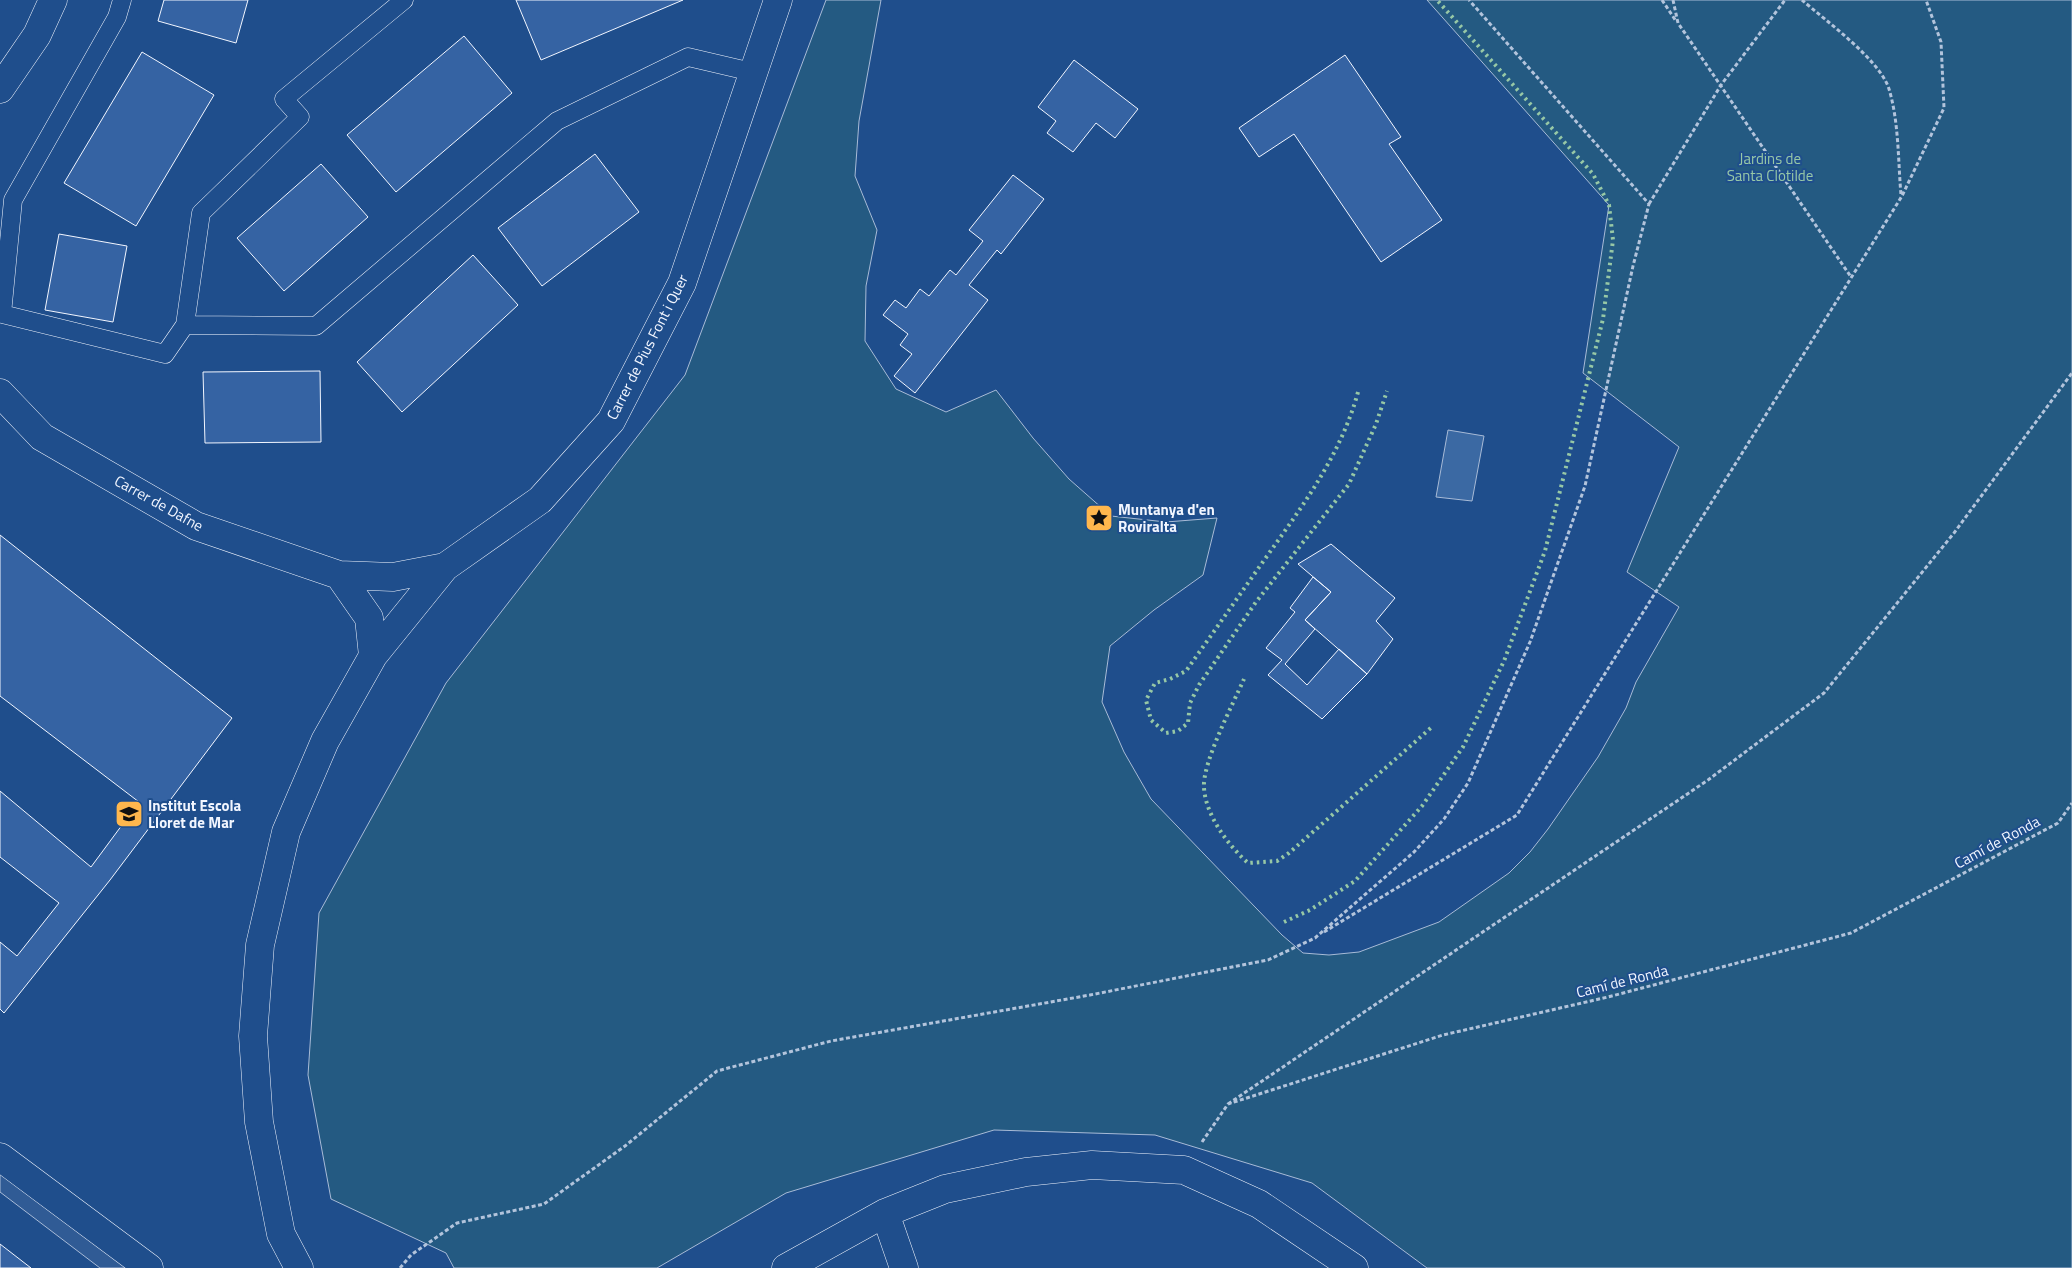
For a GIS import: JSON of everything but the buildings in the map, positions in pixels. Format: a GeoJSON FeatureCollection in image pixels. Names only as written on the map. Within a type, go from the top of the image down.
{"type":"FeatureCollection","features":[{"type":"Feature","properties":{"kind":"street"},"geometry":{"type":"LineString","coordinates":[[0,89],[36,35],[53,0]]}},
{"type":"Feature","properties":{"kind":"street","name":"Carrer de Pius Font i Quer"},"geometry":{"type":"LineString","coordinates":[[298,1268],[281,1234],[259,1122],[253,1036],[260,945],[286,832],[325,741],[373,656],[445,567],[540,500],[611,421],[682,283],[778,0]]}},
{"type":"Feature","properties":{"kind":"street","name":"Carrer de Dafne"},"geometry":{"type":"LineString","coordinates":[[0,393],[42,437],[196,526],[339,575],[393,577],[445,567]]}},
{"type":"Feature","properties":{"kind":"street"},"geometry":{"type":"LineString","coordinates":[[339,575],[369,618],[373,656]]}},
{"type":"Feature","properties":{"kind":"street"},"geometry":{"type":"LineString","coordinates":[[0,1157],[149,1268]]}},
{"type":"Feature","properties":{"kind":"street"},"geometry":{"type":"LineString","coordinates":[[786,1268],[885,1214],[945,1189],[1026,1172],[1092,1165],[1184,1170],[1259,1204],[1354,1268]]}},
{"type":"Feature","properties":{"kind":"street"},"geometry":{"type":"LineString","coordinates":[[885,1214],[904,1268]]}},
{"type":"Feature","properties":{"kind":"lane"},"geometry":{"type":"LineString","coordinates":[[122,0],[116,17],[13,200],[2,314],[164,354],[185,325],[201,213],[300,117],[284,99],[404,0]]}},
{"type":"Feature","properties":{"kind":"lane"},"geometry":{"type":"LineString","coordinates":[[185,325],[316,326],[557,121],[688,57],[752,72]]}},
{"type":"Feature","properties":{"kind":"path"},"geometry":{"type":"LineString","coordinates":[[1469,0],[1649,204]]}},
{"type":"Feature","properties":{"kind":"path"},"geometry":{"type":"LineString","coordinates":[[1662,0],[1851,277]]}},
{"type":"Feature","properties":{"kind":"path"},"geometry":{"type":"LineString","coordinates":[[1673,0],[1678,23]]}},
{"type":"Feature","properties":{"kind":"path"},"geometry":{"type":"LineString","coordinates":[[1315,938],[1414,852],[1444,819],[1468,783],[1530,642],[1586,486],[1633,266],[1649,204],[1721,85],[1785,0]]}},
{"type":"Feature","properties":{"kind":"path"},"geometry":{"type":"LineString","coordinates":[[1802,0],[1869,58],[1888,88],[1895,123],[1902,196]]}},
{"type":"Feature","properties":{"kind":"path"},"geometry":{"type":"LineString","coordinates":[[400,1268],[411,1255],[457,1223],[544,1204],[624,1146],[717,1072],[831,1041],[1090,995],[1268,960],[1315,938],[1517,815],[1902,196],[1944,108],[1941,42],[1926,0]]}},
{"type":"Feature","properties":{"kind":"path"},"geometry":{"type":"LineString","coordinates":[[1184,1170],[1228,1104],[1708,780],[1824,693],[1954,533],[2072,373]]}},
{"type":"Feature","properties":{"kind":"path","name":"Camí de Ronda"},"geometry":{"type":"LineString","coordinates":[[1228,1104],[1443,1035],[1608,997],[1851,933],[2058,823],[2072,803]]}},
{"type":"Feature","properties":{"kind":"green space","name":"Jardins de Santa Clotilde"},"geometry":{"type":"Polygon","coordinates":[[[826,0],[881,0],[859,121],[855,176],[877,230],[866,286],[865,341],[896,389],[946,412],[996,390],[1033,438],[1069,479],[1111,516],[1166,522],[1217,518],[1203,575],[1154,610],[1110,646],[1102,702],[1124,752],[1151,799],[1282,935],[1303,953],[1329,955],[1359,952],[1439,922],[1509,873],[1530,852],[1548,829],[1598,757],[1626,708],[1636,682],[1679,607],[1627,572],[1679,447],[1583,373],[1609,205],[1427,0],[2072,0],[2072,1268],[1427,1268],[1312,1183],[1155,1135],[994,1130],[786,1193],[657,1268],[454,1268],[446,1253],[331,1199],[308,1075],[319,913],[446,683],[685,375],[826,0]]]}},
{"type":"Feature","properties":{"kind":"shaded area"},"geometry":{"type":"Polygon","coordinates":[[[1448,430],[1484,436],[1472,501],[1436,497],[1448,430]]]}},
{"type":"Feature","properties":{"kind":"shaded area"},"geometry":{"type":"Polygon","coordinates":[[[0,1163],[139,1268],[100,1268],[0,1192],[0,1163]]]}},
{"type":"Feature","properties":{"kind":"hedge"},"geometry":{"type":"LineString","coordinates":[[1284,922],[1310,910],[1355,881],[1422,806],[1463,747],[1504,661],[1545,551],[1603,319],[1613,240],[1609,205],[1593,174],[1437,0]]}},
{"type":"Feature","properties":{"kind":"hedge"},"geometry":{"type":"LineString","coordinates":[[1358,392],[1343,435],[1333,455],[1285,531],[1186,671],[1170,679],[1155,683],[1146,700],[1151,720],[1166,733],[1178,731],[1188,723],[1190,703],[1199,685],[1256,602],[1349,484],[1376,424],[1387,391]]}},
{"type":"Feature","properties":{"kind":"hedge"},"geometry":{"type":"LineString","coordinates":[[1244,679],[1213,749],[1204,788],[1209,809],[1219,829],[1233,848],[1248,863],[1277,861],[1289,853],[1433,726]]}},
{"type":"Feature","properties":{"kind":"place","name":"Muntanya d'en Roviralta"},"geometry":{"type":"Point","coordinates":[1099,518]}},
{"type":"Feature","properties":{"kind":"place","name":"Institut Escola Lloret de Mar"},"geometry":{"type":"Point","coordinates":[129,814]}}]}
